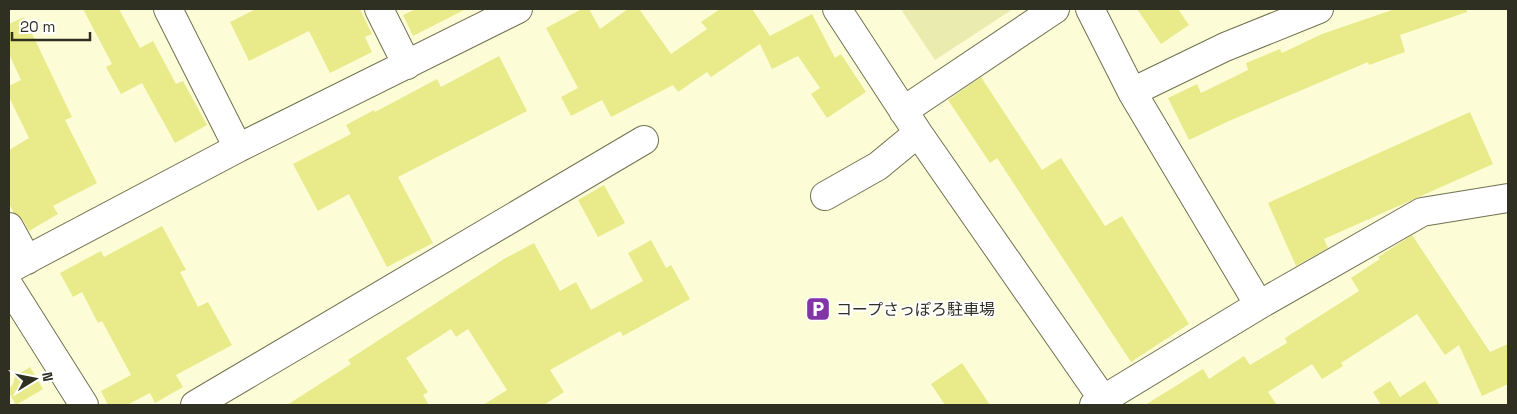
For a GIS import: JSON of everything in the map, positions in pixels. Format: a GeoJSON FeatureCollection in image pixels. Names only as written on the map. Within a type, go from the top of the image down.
{"type":"FeatureCollection","features":[{"type":"Feature","properties":{"kind":"street"},"geometry":{"type":"LineString","coordinates":[[168,9],[238,148]]}},
{"type":"Feature","properties":{"kind":"street"},"geometry":{"type":"LineString","coordinates":[[379,9],[407,65]]}},
{"type":"Feature","properties":{"kind":"street"},"geometry":{"type":"LineString","coordinates":[[9,227],[18,265],[238,148],[518,9]]}},
{"type":"Feature","properties":{"kind":"street"},"geometry":{"type":"LineString","coordinates":[[837,9],[918,133],[1102,403],[1259,305],[1422,212],[1508,198]]}},
{"type":"Feature","properties":{"kind":"street"},"geometry":{"type":"LineString","coordinates":[[904,110],[1055,9]]}},
{"type":"Feature","properties":{"kind":"street"},"geometry":{"type":"LineString","coordinates":[[1090,9],[1132,92],[1259,305]]}},
{"type":"Feature","properties":{"kind":"street"},"geometry":{"type":"LineString","coordinates":[[1132,92],[1226,47],[1319,9]]}},
{"type":"Feature","properties":{"kind":"street"},"geometry":{"type":"LineString","coordinates":[[825,196],[878,166],[918,133]]}},
{"type":"Feature","properties":{"kind":"street"},"geometry":{"type":"LineString","coordinates":[[195,405],[644,140]]}},
{"type":"Feature","properties":{"kind":"street"},"geometry":{"type":"LineString","coordinates":[[9,286],[84,405]]}},
{"type":"Feature","properties":{"kind":"green space"},"geometry":{"type":"Polygon","coordinates":[[[906,9],[1013,9],[935,60],[902,11],[906,9]]]}},
{"type":"Feature","properties":{"kind":"building"},"geometry":{"type":"Polygon","coordinates":[[[83,9],[119,9],[140,48],[153,41],[176,84],[183,81],[207,125],[175,143],[142,83],[121,94],[106,67],[112,64],[83,9]]]}},
{"type":"Feature","properties":{"kind":"building"},"geometry":{"type":"Polygon","coordinates":[[[256,9],[360,9],[372,34],[365,37],[372,52],[330,73],[309,31],[249,61],[230,22],[256,9]]]}},
{"type":"Feature","properties":{"kind":"building"},"geometry":{"type":"Polygon","coordinates":[[[416,9],[466,9],[413,36],[403,15],[416,9]]]}},
{"type":"Feature","properties":{"kind":"building"},"geometry":{"type":"Polygon","coordinates":[[[582,9],[589,9],[600,29],[628,9],[639,9],[671,54],[707,29],[701,22],[720,9],[752,9],[770,36],[812,14],[835,58],[841,54],[866,92],[827,118],[811,94],[820,88],[798,56],[772,69],[760,44],[711,77],[707,72],[678,92],[673,85],[611,117],[602,100],[571,116],[561,97],[578,88],[546,28],[582,9]]]}},
{"type":"Feature","properties":{"kind":"building"},"geometry":{"type":"Polygon","coordinates":[[[1137,9],[1178,9],[1189,25],[1161,44],[1137,9]]]}},
{"type":"Feature","properties":{"kind":"building"},"geometry":{"type":"Polygon","coordinates":[[[1395,9],[1467,9],[1467,12],[1400,35],[1405,52],[1369,65],[1368,62],[1189,140],[1168,98],[1197,84],[1201,93],[1248,70],[1246,63],[1280,49],[1282,53],[1322,34],[1395,9]]]}},
{"type":"Feature","properties":{"kind":"building"},"geometry":{"type":"Polygon","coordinates":[[[24,17],[72,117],[65,120],[97,183],[53,206],[58,214],[29,231],[23,220],[14,213],[9,204],[9,150],[29,138],[9,97],[9,86],[21,80],[9,54],[9,24],[24,17]]]}},
{"type":"Feature","properties":{"kind":"building"},"geometry":{"type":"Polygon","coordinates":[[[499,56],[527,111],[398,177],[433,243],[387,267],[349,194],[318,211],[293,164],[351,134],[346,125],[374,110],[375,112],[437,79],[441,87],[499,56]]]}},
{"type":"Feature","properties":{"kind":"building"},"geometry":{"type":"Polygon","coordinates":[[[981,77],[1042,170],[1061,158],[1105,226],[1122,216],[1189,324],[1131,362],[997,158],[990,163],[948,100],[981,77]]]}},
{"type":"Feature","properties":{"kind":"building"},"geometry":{"type":"Polygon","coordinates":[[[1470,112],[1493,164],[1324,239],[1328,248],[1296,266],[1268,203],[1470,112]]]}},
{"type":"Feature","properties":{"kind":"building"},"geometry":{"type":"Polygon","coordinates":[[[604,185],[625,223],[598,237],[578,200],[604,185]]]}},
{"type":"Feature","properties":{"kind":"building"},"geometry":{"type":"Polygon","coordinates":[[[162,226],[186,270],[180,272],[198,307],[208,302],[232,345],[176,375],[183,387],[155,403],[150,393],[127,405],[108,405],[101,391],[131,375],[102,321],[98,323],[82,292],[73,297],[60,273],[101,251],[104,257],[162,226]]]}},
{"type":"Feature","properties":{"kind":"building"},"geometry":{"type":"Polygon","coordinates":[[[1412,235],[1490,352],[1508,344],[1508,384],[1482,396],[1459,345],[1445,355],[1417,314],[1341,363],[1343,366],[1322,379],[1312,364],[1268,392],[1277,405],[1145,405],[1203,369],[1209,379],[1244,356],[1250,365],[1287,343],[1285,338],[1359,291],[1351,278],[1380,259],[1378,257],[1412,235]]]}},
{"type":"Feature","properties":{"kind":"building"},"geometry":{"type":"Polygon","coordinates":[[[651,240],[666,268],[671,265],[690,299],[623,336],[620,331],[550,370],[564,392],[544,405],[483,405],[507,390],[468,329],[456,337],[451,329],[406,358],[428,392],[423,395],[429,405],[287,405],[351,364],[348,360],[504,259],[534,243],[560,291],[576,282],[591,310],[643,281],[628,253],[651,240]]]}},
{"type":"Feature","properties":{"kind":"building"},"geometry":{"type":"Polygon","coordinates":[[[962,363],[990,405],[945,405],[931,384],[962,363]]]}},
{"type":"Feature","properties":{"kind":"building"},"geometry":{"type":"Polygon","coordinates":[[[30,367],[43,389],[16,405],[9,393],[9,389],[13,384],[15,376],[30,367]]]}},
{"type":"Feature","properties":{"kind":"building"},"geometry":{"type":"Polygon","coordinates":[[[1390,381],[1400,397],[1425,381],[1440,405],[1381,405],[1373,392],[1390,381]]]}},
{"type":"Feature","properties":{"kind":"place","name":"コープさっぽろ駐車場"},"geometry":{"type":"Point","coordinates":[818,309]}}]}
